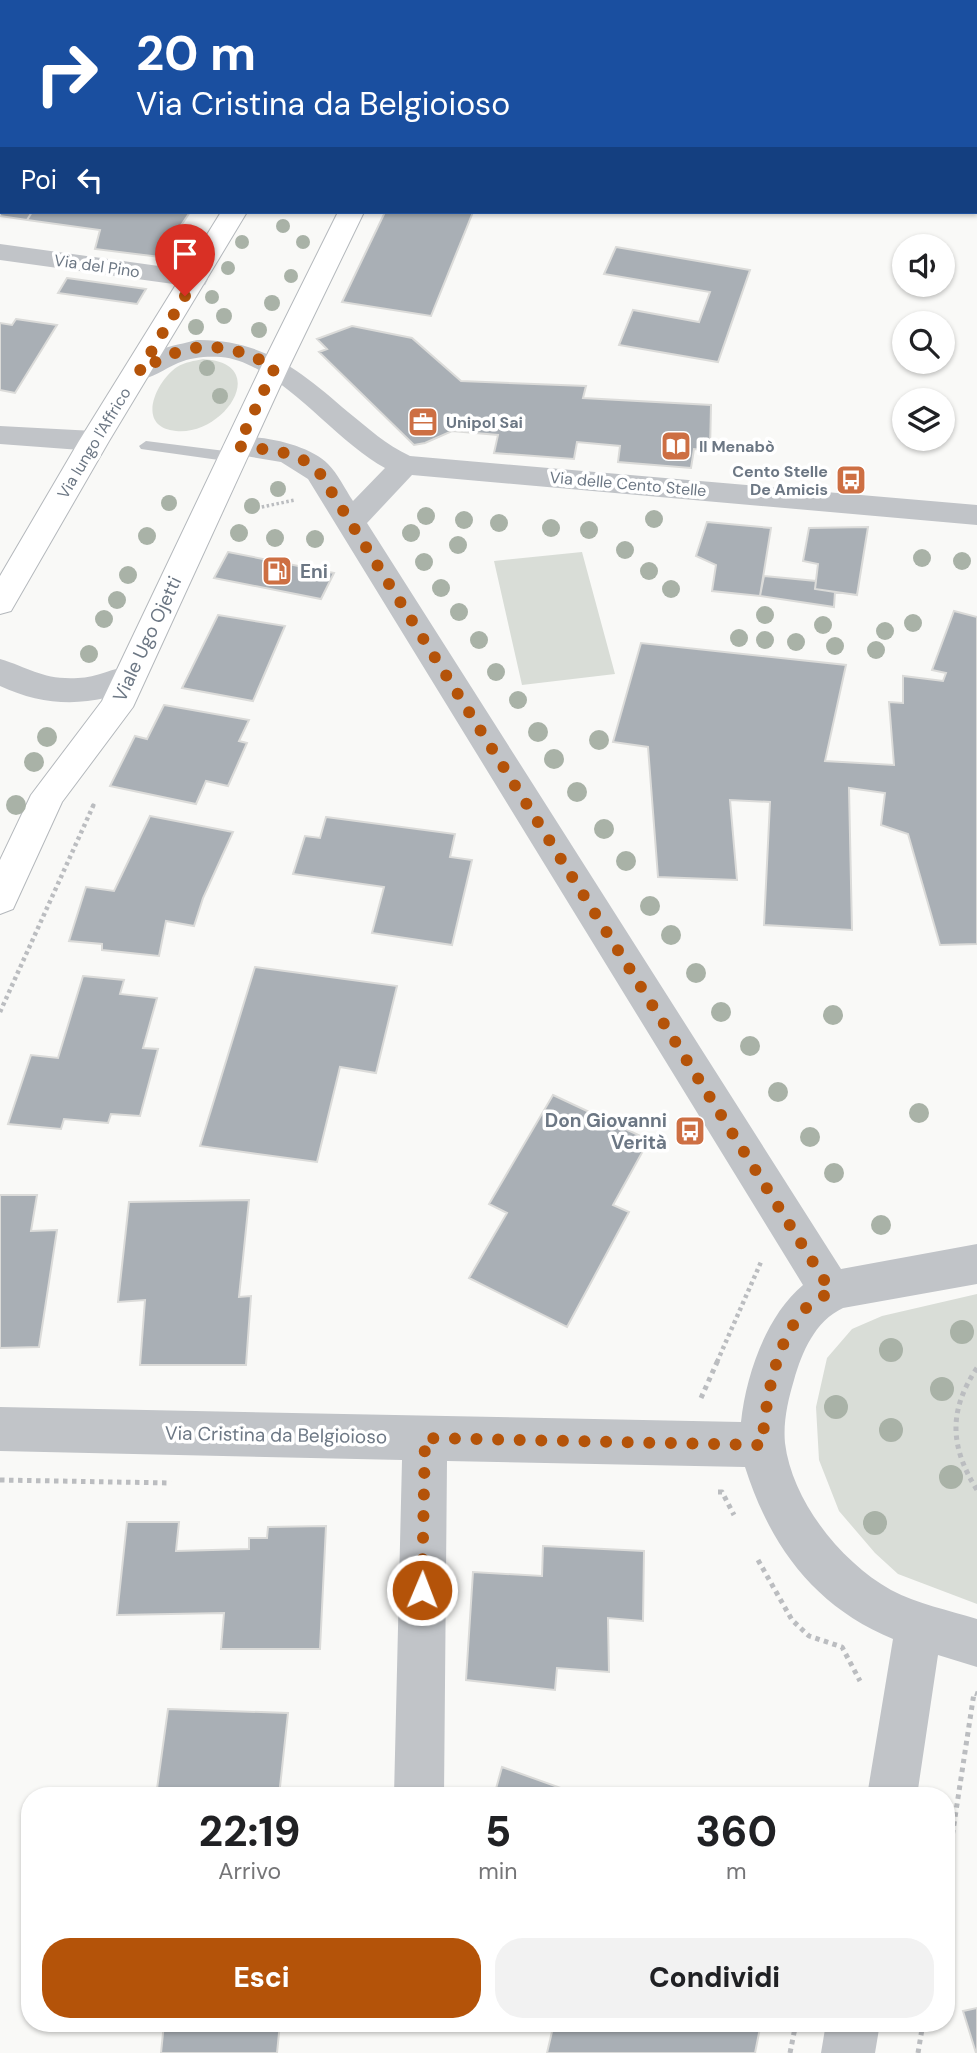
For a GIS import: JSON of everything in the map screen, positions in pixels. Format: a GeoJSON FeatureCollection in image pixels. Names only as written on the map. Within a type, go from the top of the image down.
{"type":"FeatureCollection","features":[{"type":"Feature","properties":{"kind":"main road","name":"Via lungo l'Affrico"},"geometry":{"type":"LineString","coordinates":[[0,603],[94,441],[139,372],[233,214]]}},
{"type":"Feature","properties":{"kind":"main road","name":"Viale Ugo Ojetti"},"geometry":{"type":"LineString","coordinates":[[0,899],[48,795],[116,707],[275,367],[350,214]]}},
{"type":"Feature","properties":{"kind":"street","name":"Via del Pino"},"geometry":{"type":"LineString","coordinates":[[0,252],[195,279]]}},
{"type":"Feature","properties":{"kind":"street","name":"Via lungo l'Affrico"},"geometry":{"type":"LineString","coordinates":[[139,372],[173,353],[213,346],[237,350],[275,367]]}},
{"type":"Feature","properties":{"kind":"street","name":"Via delle Cento Stelle"},"geometry":{"type":"LineString","coordinates":[[275,367],[295,381],[376,452],[405,465],[977,515]]}},
{"type":"Feature","properties":{"kind":"street"},"geometry":{"type":"LineString","coordinates":[[0,435],[94,441]]}},
{"type":"Feature","properties":{"kind":"street"},"geometry":{"type":"LineString","coordinates":[[235,452],[289,454],[309,462],[319,472],[352,520],[831,1291]]}},
{"type":"Feature","properties":{"kind":"street"},"geometry":{"type":"LineString","coordinates":[[352,520],[405,465]]}},
{"type":"Feature","properties":{"kind":"street"},"geometry":{"type":"LineString","coordinates":[[0,671],[24,684],[62,690],[102,687],[129,677]]}},
{"type":"Feature","properties":{"kind":"street"},"geometry":{"type":"LineString","coordinates":[[977,1264],[831,1291],[804,1311],[779,1356],[770,1385],[762,1445],[772,1481],[787,1514],[802,1538],[850,1588],[872,1604],[919,1625],[977,1643]]}},
{"type":"Feature","properties":{"kind":"street","name":"Via Cristina da Belgioioso"},"geometry":{"type":"LineString","coordinates":[[0,1429],[762,1445]]}},
{"type":"Feature","properties":{"kind":"street"},"geometry":{"type":"LineString","coordinates":[[419,1787],[425,1438]]}},
{"type":"Feature","properties":{"kind":"street"},"geometry":{"type":"LineString","coordinates":[[893,1787],[919,1625]]}},
{"type":"Feature","properties":{"kind":"street"},"geometry":{"type":"LineString","coordinates":[[848,2053],[852,2032]]}},
{"type":"Feature","properties":{"kind":"lane"},"geometry":{"type":"LineString","coordinates":[[146,446],[235,452]]}},
{"type":"Feature","properties":{"kind":"path"},"geometry":{"type":"LineString","coordinates":[[702,1398],[762,1260],[768,1257]]}},
{"type":"Feature","properties":{"kind":"path"},"geometry":{"type":"LineString","coordinates":[[977,1368],[965,1382],[957,1401],[954,1422],[956,1444],[963,1466],[977,1490]]}},
{"type":"Feature","properties":{"kind":"path"},"geometry":{"type":"LineString","coordinates":[[955,1818],[974,1693],[977,1694]]}},
{"type":"Feature","properties":{"kind":"path"},"geometry":{"type":"LineString","coordinates":[[790,2053],[794,2032]]}},
{"type":"Feature","properties":{"kind":"path"},"geometry":{"type":"LineString","coordinates":[[918,2053],[922,2032]]}},
{"type":"Feature","properties":{"kind":"shaded area"},"geometry":{"type":"Polygon","coordinates":[[[203,359],[224,363],[235,373],[238,385],[234,398],[211,422],[194,430],[176,431],[163,428],[156,421],[153,412],[153,402],[162,382],[177,367],[203,359]]]}},
{"type":"Feature","properties":{"kind":"shaded area"},"geometry":{"type":"Polygon","coordinates":[[[582,552],[615,674],[522,685],[494,561],[582,552]]]}},
{"type":"Feature","properties":{"kind":"shaded area"},"geometry":{"type":"Polygon","coordinates":[[[977,1294],[977,1604],[898,1574],[875,1553],[839,1511],[819,1460],[816,1407],[827,1358],[852,1329],[882,1316],[977,1294]]]}},
{"type":"Feature","properties":{"kind":"building"},"geometry":{"type":"Polygon","coordinates":[[[0,214],[31,214],[27,220],[0,214]]]}},
{"type":"Feature","properties":{"kind":"building"},"geometry":{"type":"Polygon","coordinates":[[[31,214],[189,214],[160,257],[95,249],[100,230],[27,220],[31,214]]]}},
{"type":"Feature","properties":{"kind":"building"},"geometry":{"type":"Polygon","coordinates":[[[384,214],[472,214],[431,316],[342,302],[384,214]]]}},
{"type":"Feature","properties":{"kind":"building"},"geometry":{"type":"Polygon","coordinates":[[[616,247],[750,270],[718,362],[619,345],[633,310],[699,322],[710,292],[604,274],[616,247]]]}},
{"type":"Feature","properties":{"kind":"building"},"geometry":{"type":"Polygon","coordinates":[[[67,278],[146,289],[137,304],[58,293],[67,278]]]}},
{"type":"Feature","properties":{"kind":"building"},"geometry":{"type":"Polygon","coordinates":[[[16,319],[57,325],[15,393],[0,390],[0,323],[12,325],[16,319]]]}},
{"type":"Feature","properties":{"kind":"building"},"geometry":{"type":"Polygon","coordinates":[[[352,326],[412,338],[461,381],[586,386],[583,398],[711,405],[710,451],[694,449],[691,468],[618,462],[620,446],[577,442],[574,459],[494,453],[498,435],[452,431],[414,445],[319,352],[327,349],[317,339],[352,326]]]}},
{"type":"Feature","properties":{"kind":"building"},"geometry":{"type":"Polygon","coordinates":[[[707,522],[771,528],[760,596],[712,591],[716,565],[696,556],[707,522]]]}},
{"type":"Feature","properties":{"kind":"building"},"geometry":{"type":"Polygon","coordinates":[[[868,527],[857,595],[815,589],[818,564],[803,561],[809,528],[868,527]]]}},
{"type":"Feature","properties":{"kind":"building"},"geometry":{"type":"Polygon","coordinates":[[[228,552],[334,573],[321,599],[214,578],[228,552]]]}},
{"type":"Feature","properties":{"kind":"building"},"geometry":{"type":"Polygon","coordinates":[[[764,576],[816,581],[815,589],[835,592],[834,607],[760,596],[764,576]]]}},
{"type":"Feature","properties":{"kind":"building"},"geometry":{"type":"Polygon","coordinates":[[[954,611],[977,617],[977,944],[940,945],[908,834],[881,825],[885,793],[849,788],[852,930],[764,925],[770,802],[730,800],[737,880],[658,877],[648,747],[613,742],[641,643],[846,665],[825,761],[894,765],[889,702],[903,703],[903,676],[943,681],[946,673],[932,670],[954,611]]]}},
{"type":"Feature","properties":{"kind":"building"},"geometry":{"type":"Polygon","coordinates":[[[218,615],[285,626],[253,701],[182,688],[218,615]]]}},
{"type":"Feature","properties":{"kind":"building"},"geometry":{"type":"Polygon","coordinates":[[[164,705],[249,720],[239,741],[247,743],[228,786],[206,781],[196,804],[110,786],[135,736],[147,739],[164,705]]]}},
{"type":"Feature","properties":{"kind":"building"},"geometry":{"type":"Polygon","coordinates":[[[150,816],[233,832],[203,898],[194,926],[166,921],[159,956],[102,950],[102,944],[69,941],[86,887],[114,891],[150,816]]]}},
{"type":"Feature","properties":{"kind":"building"},"geometry":{"type":"Polygon","coordinates":[[[326,817],[455,834],[450,857],[472,860],[452,945],[372,933],[384,887],[293,874],[305,836],[320,838],[326,817]]]}},
{"type":"Feature","properties":{"kind":"building"},"geometry":{"type":"Polygon","coordinates":[[[255,967],[397,986],[376,1073],[340,1067],[317,1162],[200,1146],[255,967]]]}},
{"type":"Feature","properties":{"kind":"building"},"geometry":{"type":"Polygon","coordinates":[[[83,976],[124,980],[120,994],[157,998],[143,1048],[158,1049],[140,1116],[111,1114],[108,1123],[64,1119],[61,1129],[8,1124],[31,1055],[58,1058],[83,976]]]}},
{"type":"Feature","properties":{"kind":"building"},"geometry":{"type":"Polygon","coordinates":[[[553,1095],[649,1140],[613,1205],[629,1212],[567,1327],[469,1278],[507,1213],[489,1204],[553,1095]]]}},
{"type":"Feature","properties":{"kind":"building"},"geometry":{"type":"Polygon","coordinates":[[[0,1195],[37,1195],[31,1231],[57,1230],[39,1347],[0,1348],[0,1195]]]}},
{"type":"Feature","properties":{"kind":"building"},"geometry":{"type":"Polygon","coordinates":[[[249,1200],[239,1297],[251,1296],[246,1365],[140,1365],[145,1300],[118,1302],[129,1202],[249,1200]]]}},
{"type":"Feature","properties":{"kind":"building"},"geometry":{"type":"Polygon","coordinates":[[[127,1522],[179,1522],[176,1551],[249,1549],[249,1538],[267,1538],[268,1527],[326,1526],[320,1649],[221,1649],[224,1613],[117,1615],[127,1522]]]}},
{"type":"Feature","properties":{"kind":"building"},"geometry":{"type":"Polygon","coordinates":[[[543,1546],[644,1551],[643,1621],[608,1618],[609,1672],[557,1668],[555,1690],[466,1680],[473,1572],[542,1576],[543,1546]]]}},
{"type":"Feature","properties":{"kind":"building"},"geometry":{"type":"Polygon","coordinates":[[[168,1709],[288,1713],[280,1787],[157,1787],[168,1709]]]}},
{"type":"Feature","properties":{"kind":"building"},"geometry":{"type":"Polygon","coordinates":[[[502,1767],[558,1787],[496,1787],[502,1767]]]}},
{"type":"Feature","properties":{"kind":"building"},"geometry":{"type":"Polygon","coordinates":[[[977,2008],[977,2053],[976,2053],[963,2011],[977,2008]]]}},
{"type":"Feature","properties":{"kind":"building"},"geometry":{"type":"Polygon","coordinates":[[[163,2032],[279,2032],[277,2053],[161,2053],[163,2032]]]}},
{"type":"Feature","properties":{"kind":"building"},"geometry":{"type":"Polygon","coordinates":[[[552,2032],[759,2032],[755,2053],[547,2053],[552,2032]]]}},
{"type":"Feature","properties":{"kind":"place","name":"Unipol Sai"},"geometry":{"type":"Point","coordinates":[423,422]}},
{"type":"Feature","properties":{"kind":"place","name":"Il Menabò"},"geometry":{"type":"Point","coordinates":[676,446]}},
{"type":"Feature","properties":{"kind":"place","name":"Cento Stelle De Amicis"},"geometry":{"type":"Point","coordinates":[851,480]}},
{"type":"Feature","properties":{"kind":"place","name":"Eni"},"geometry":{"type":"Point","coordinates":[277,571]}},
{"type":"Feature","properties":{"kind":"place","name":"Don Giovanni Verità"},"geometry":{"type":"Point","coordinates":[690,1131]}},
{"type":"Feature","properties":{"kind":"route"},"geometry":{"type":"LineString","coordinates":[[185,296],[139,372],[173,353],[213,346],[247,353],[275,367],[238,446],[301,457],[319,472],[352,520],[831,1291],[804,1311],[779,1356],[770,1385],[762,1445],[706,1446],[425,1438],[422,1590]]}}]}
